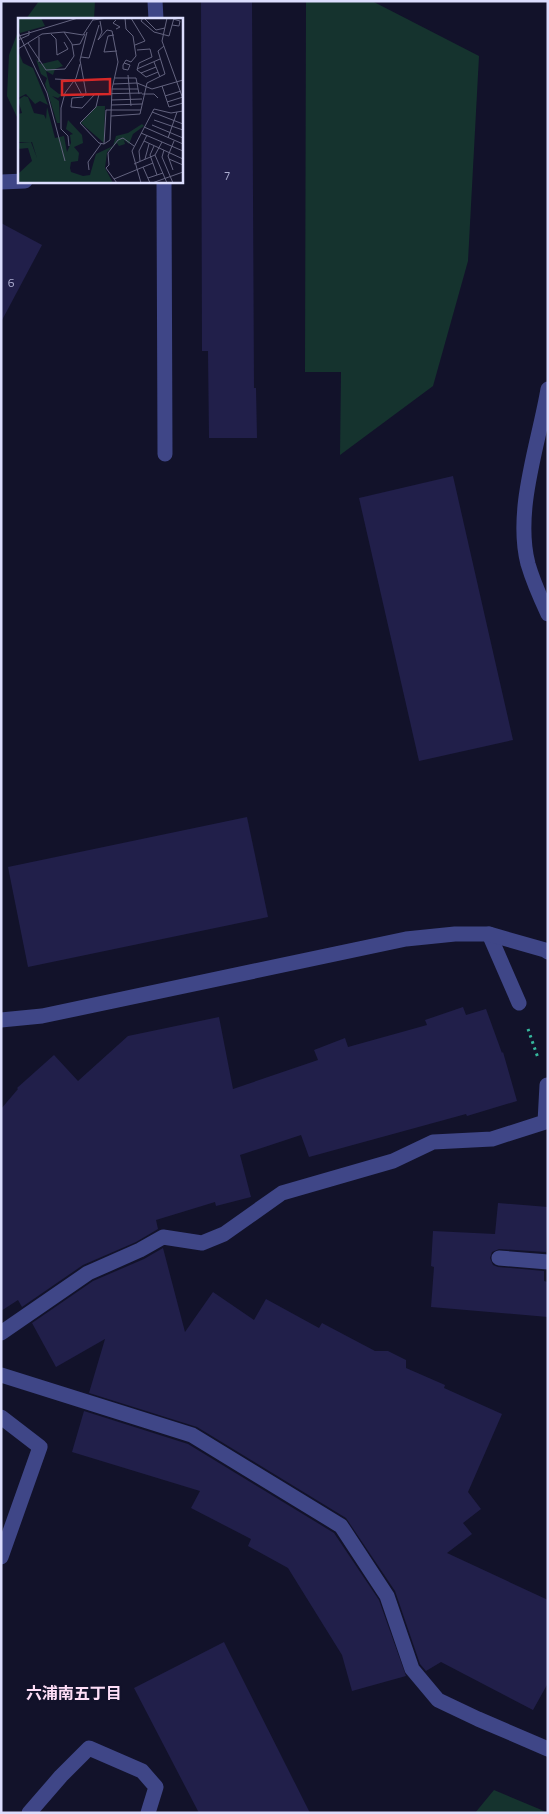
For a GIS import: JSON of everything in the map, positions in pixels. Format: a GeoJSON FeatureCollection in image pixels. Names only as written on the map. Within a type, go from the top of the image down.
{"type":"FeatureCollection","features":[{"type":"Feature","properties":{"kind":"street"},"geometry":{"type":"LineString","coordinates":[[155,1],[156,18]]}},
{"type":"Feature","properties":{"kind":"street"},"geometry":{"type":"LineString","coordinates":[[1,182],[18,181]]}},
{"type":"Feature","properties":{"kind":"street"},"geometry":{"type":"LineString","coordinates":[[164,182],[165,454]]}},
{"type":"Feature","properties":{"kind":"street"},"geometry":{"type":"LineString","coordinates":[[548,389],[545,419],[529,483],[524,536],[528,562],[536,588],[548,614]]}},
{"type":"Feature","properties":{"kind":"street"},"geometry":{"type":"LineString","coordinates":[[1,1020],[42,1016],[406,938],[455,934],[489,934],[548,952]]}},
{"type":"Feature","properties":{"kind":"street"},"geometry":{"type":"LineString","coordinates":[[489,934],[519,1003]]}},
{"type":"Feature","properties":{"kind":"street"},"geometry":{"type":"LineString","coordinates":[[1,1332],[88,1273],[140,1250],[163,1237],[202,1243],[224,1234],[282,1193],[393,1161],[433,1142],[492,1139],[545,1122],[548,1085]]}},
{"type":"Feature","properties":{"kind":"street"},"geometry":{"type":"LineString","coordinates":[[499,1258],[548,1262]]}},
{"type":"Feature","properties":{"kind":"street"},"geometry":{"type":"LineString","coordinates":[[1,1375],[192,1435],[341,1526],[387,1596],[412,1669],[438,1700],[548,1749]]}},
{"type":"Feature","properties":{"kind":"street"},"geometry":{"type":"LineString","coordinates":[[1,1417],[40,1448],[1,1557]]}},
{"type":"Feature","properties":{"kind":"street"},"geometry":{"type":"LineString","coordinates":[[29,1813],[61,1776],[89,1748],[142,1771],[156,1787],[148,1813]]}},
{"type":"Feature","properties":{"kind":"path"},"geometry":{"type":"LineString","coordinates":[[519,1003],[548,1085]]}},
{"type":"Feature","properties":{"kind":"green space"},"geometry":{"type":"Polygon","coordinates":[[[39,1],[95,1],[94,18],[27,18],[39,1]]]}},
{"type":"Feature","properties":{"kind":"green space"},"geometry":{"type":"Polygon","coordinates":[[[306,1],[372,1],[479,56],[468,261],[433,386],[340,455],[341,372],[305,372],[306,1]]]}},
{"type":"Feature","properties":{"kind":"green space"},"geometry":{"type":"Polygon","coordinates":[[[18,32],[18,118],[7,96],[9,55],[18,32]]]}},
{"type":"Feature","properties":{"kind":"green space"},"geometry":{"type":"Polygon","coordinates":[[[494,1790],[544,1811],[545,1813],[475,1813],[494,1790]]]}},
{"type":"Feature","properties":{"kind":"building"},"geometry":{"type":"Polygon","coordinates":[[[201,1],[252,1],[254,388],[256,388],[257,438],[209,438],[208,351],[202,351],[201,1]]]}},
{"type":"Feature","properties":{"kind":"building"},"geometry":{"type":"Polygon","coordinates":[[[1,223],[42,245],[1,322],[1,223]]]}},
{"type":"Feature","properties":{"kind":"building"},"geometry":{"type":"Polygon","coordinates":[[[453,476],[513,740],[419,761],[359,498],[453,476]]]}},
{"type":"Feature","properties":{"kind":"building"},"geometry":{"type":"Polygon","coordinates":[[[247,817],[268,917],[28,967],[8,867],[247,817]]]}},
{"type":"Feature","properties":{"kind":"building"},"geometry":{"type":"Polygon","coordinates":[[[463,1007],[466,1015],[486,1009],[503,1052],[517,1101],[309,1157],[301,1135],[240,1155],[251,1197],[216,1206],[215,1202],[156,1220],[158,1229],[136,1242],[83,1265],[22,1307],[18,1300],[1,1311],[1,1109],[17,1088],[54,1055],[78,1081],[128,1036],[219,1017],[233,1089],[318,1060],[314,1050],[345,1038],[348,1047],[427,1025],[425,1020],[463,1007]]]}},
{"type":"Feature","properties":{"kind":"building"},"geometry":{"type":"Polygon","coordinates":[[[498,1203],[548,1207],[546,1252],[499,1249],[492,1252],[490,1258],[493,1265],[498,1267],[544,1271],[544,1281],[548,1282],[548,1317],[431,1307],[434,1267],[431,1266],[433,1231],[495,1234],[498,1203]]]}},
{"type":"Feature","properties":{"kind":"building"},"geometry":{"type":"Polygon","coordinates":[[[163,1248],[185,1332],[213,1292],[254,1320],[266,1299],[319,1328],[322,1323],[375,1351],[388,1351],[406,1360],[406,1368],[445,1385],[444,1388],[502,1414],[468,1492],[481,1509],[463,1523],[472,1534],[447,1553],[548,1600],[548,1683],[533,1710],[441,1662],[426,1671],[420,1664],[395,1591],[346,1518],[197,1427],[89,1393],[105,1339],[56,1367],[32,1323],[93,1281],[144,1259],[163,1248]]]}},
{"type":"Feature","properties":{"kind":"building"},"geometry":{"type":"Polygon","coordinates":[[[84,1411],[188,1444],[334,1533],[379,1600],[406,1676],[352,1691],[342,1655],[288,1568],[248,1546],[251,1539],[191,1508],[200,1491],[72,1452],[84,1411]]]}},
{"type":"Feature","properties":{"kind":"building"},"geometry":{"type":"Polygon","coordinates":[[[224,1642],[310,1813],[199,1813],[134,1688],[224,1642]]]}},
{"type":"Feature","properties":{"kind":"district","name":"六浦南五丁目"},"geometry":{"type":"Point","coordinates":[74,1693]}}]}
